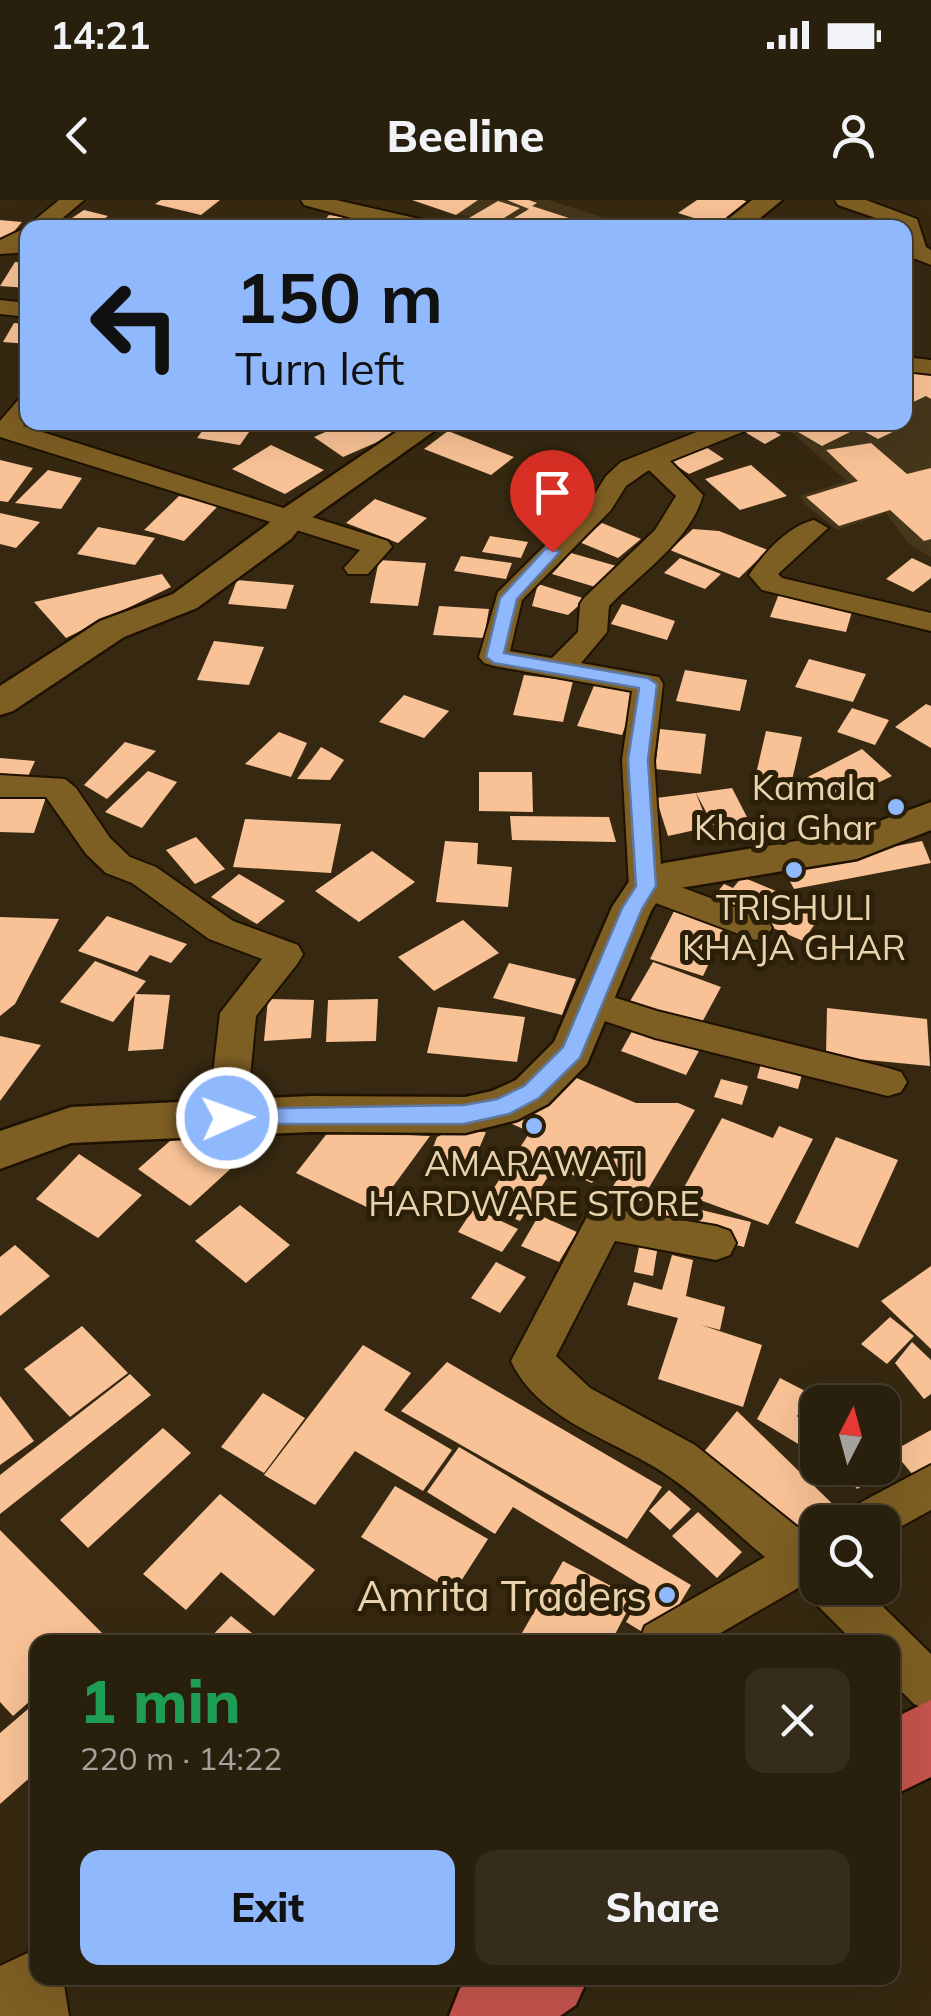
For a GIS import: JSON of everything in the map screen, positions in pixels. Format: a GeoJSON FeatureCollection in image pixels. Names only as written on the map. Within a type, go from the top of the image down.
{"type":"FeatureCollection","features":[{"type":"Feature","properties":{"kind":"highway"},"geometry":{"type":"LineString","coordinates":[[900,1755],[931,1736]]}},
{"type":"Feature","properties":{"kind":"highway"},"geometry":{"type":"LineString","coordinates":[[488,2016],[538,1985]]}},
{"type":"Feature","properties":{"kind":"street"},"geometry":{"type":"LineString","coordinates":[[47,220],[73,200]]}},
{"type":"Feature","properties":{"kind":"street"},"geometry":{"type":"LineString","coordinates":[[312,200],[382,220]]}},
{"type":"Feature","properties":{"kind":"street"},"geometry":{"type":"LineString","coordinates":[[741,220],[768,200]]}},
{"type":"Feature","properties":{"kind":"street"},"geometry":{"type":"LineString","coordinates":[[846,200],[898,220]]}},
{"type":"Feature","properties":{"kind":"street"},"geometry":{"type":"LineString","coordinates":[[912,236],[916,251],[931,258]]}},
{"type":"Feature","properties":{"kind":"street"},"geometry":{"type":"LineString","coordinates":[[20,413],[5,431],[22,433],[378,547],[358,568]]}},
{"type":"Feature","properties":{"kind":"street"},"geometry":{"type":"LineString","coordinates":[[0,703],[112,629],[184,601],[279,532],[292,517],[417,430]]}},
{"type":"Feature","properties":{"kind":"street"},"geometry":{"type":"LineString","coordinates":[[646,886],[638,760],[648,684],[494,657],[508,598],[602,504],[615,482],[630,468],[726,430]]}},
{"type":"Feature","properties":{"kind":"street"},"geometry":{"type":"LineString","coordinates":[[0,452],[22,433]]}},
{"type":"Feature","properties":{"kind":"street"},"geometry":{"type":"LineString","coordinates":[[559,668],[596,630],[599,617],[594,604],[651,552],[690,505],[690,494],[653,459]]}},
{"type":"Feature","properties":{"kind":"street"},"geometry":{"type":"LineString","coordinates":[[814,528],[773,560],[763,575],[772,584],[931,622]]}},
{"type":"Feature","properties":{"kind":"street"},"geometry":{"type":"LineString","coordinates":[[0,786],[54,787],[65,796],[98,846],[118,865],[144,875],[221,930],[286,954],[264,986],[238,1013],[227,1118]]}},
{"type":"Feature","properties":{"kind":"street"},"geometry":{"type":"LineString","coordinates":[[0,1151],[34,1136],[72,1126],[227,1118],[464,1114],[501,1108],[552,1076],[572,1052],[632,908],[646,886],[664,877],[856,845],[931,815]]}},
{"type":"Feature","properties":{"kind":"street"},"geometry":{"type":"LineString","coordinates":[[646,886],[755,928]]}},
{"type":"Feature","properties":{"kind":"street"},"geometry":{"type":"LineString","coordinates":[[594,1004],[654,1024],[888,1082]]}},
{"type":"Feature","properties":{"kind":"street"},"geometry":{"type":"LineString","coordinates":[[716,1243],[604,1223],[532,1361],[574,1402],[680,1459],[800,1554]]}},
{"type":"Feature","properties":{"kind":"street"},"geometry":{"type":"LineString","coordinates":[[898,1505],[931,1486]]}},
{"type":"Feature","properties":{"kind":"street"},"geometry":{"type":"LineString","coordinates":[[677,1635],[800,1577]]}},
{"type":"Feature","properties":{"kind":"street"},"geometry":{"type":"LineString","coordinates":[[852,1605],[880,1635]]}},
{"type":"Feature","properties":{"kind":"street"},"geometry":{"type":"LineString","coordinates":[[900,1656],[931,1687]]}},
{"type":"Feature","properties":{"kind":"shaded area"},"geometry":{"type":"Polygon","coordinates":[[[478,200],[548,200],[611,220],[480,220],[456,213],[478,200]]]}},
{"type":"Feature","properties":{"kind":"shaded area"},"geometry":{"type":"Polygon","coordinates":[[[912,369],[931,370],[931,557],[909,544],[886,513],[837,530],[800,496],[847,481],[789,430],[912,430],[912,369]]]}},
{"type":"Feature","properties":{"kind":"building"},"geometry":{"type":"Polygon","coordinates":[[[161,200],[220,200],[201,215],[155,204],[161,200]]]}},
{"type":"Feature","properties":{"kind":"building"},"geometry":{"type":"Polygon","coordinates":[[[412,200],[478,200],[456,215],[412,200]]]}},
{"type":"Feature","properties":{"kind":"building"},"geometry":{"type":"Polygon","coordinates":[[[507,200],[529,200],[537,203],[532,206],[575,220],[514,218],[529,209],[507,200]]]}},
{"type":"Feature","properties":{"kind":"building"},"geometry":{"type":"Polygon","coordinates":[[[697,200],[748,202],[723,220],[700,220],[678,213],[697,200]]]}},
{"type":"Feature","properties":{"kind":"building"},"geometry":{"type":"Polygon","coordinates":[[[498,201],[520,208],[501,220],[469,218],[498,201]]]}},
{"type":"Feature","properties":{"kind":"building"},"geometry":{"type":"Polygon","coordinates":[[[84,210],[108,216],[103,220],[69,220],[84,210]]]}},
{"type":"Feature","properties":{"kind":"building"},"geometry":{"type":"Polygon","coordinates":[[[329,215],[361,220],[325,220],[329,215]]]}},
{"type":"Feature","properties":{"kind":"building"},"geometry":{"type":"Polygon","coordinates":[[[0,220],[20,222],[6,241],[0,241],[0,220]]]}},
{"type":"Feature","properties":{"kind":"building"},"geometry":{"type":"Polygon","coordinates":[[[15,262],[20,262],[20,287],[0,286],[15,262]]]}},
{"type":"Feature","properties":{"kind":"building"},"geometry":{"type":"Polygon","coordinates":[[[14,323],[20,323],[20,343],[3,342],[14,323]]]}},
{"type":"Feature","properties":{"kind":"building"},"geometry":{"type":"Polygon","coordinates":[[[912,371],[931,371],[931,399],[926,396],[912,403],[912,371]]]}},
{"type":"Feature","properties":{"kind":"building"},"geometry":{"type":"Polygon","coordinates":[[[203,430],[250,430],[240,445],[197,438],[203,430]]]}},
{"type":"Feature","properties":{"kind":"building"},"geometry":{"type":"Polygon","coordinates":[[[330,430],[398,433],[343,457],[314,437],[330,430]]]}},
{"type":"Feature","properties":{"kind":"building"},"geometry":{"type":"Polygon","coordinates":[[[771,430],[781,435],[765,444],[745,432],[771,430]]]}},
{"type":"Feature","properties":{"kind":"building"},"geometry":{"type":"Polygon","coordinates":[[[795,430],[854,430],[822,446],[795,430]]]}},
{"type":"Feature","properties":{"kind":"building"},"geometry":{"type":"Polygon","coordinates":[[[862,430],[897,430],[878,439],[862,430]]]}},
{"type":"Feature","properties":{"kind":"building"},"geometry":{"type":"Polygon","coordinates":[[[448,431],[514,457],[491,475],[424,449],[448,431]]]}},
{"type":"Feature","properties":{"kind":"building"},"geometry":{"type":"Polygon","coordinates":[[[871,443],[907,474],[931,468],[931,539],[924,541],[890,510],[839,526],[806,497],[858,481],[826,450],[871,443]]]}},
{"type":"Feature","properties":{"kind":"building"},"geometry":{"type":"Polygon","coordinates":[[[271,445],[324,470],[285,494],[232,469],[271,445]]]}},
{"type":"Feature","properties":{"kind":"building"},"geometry":{"type":"Polygon","coordinates":[[[706,447],[724,459],[689,474],[671,462],[706,447]]]}},
{"type":"Feature","properties":{"kind":"building"},"geometry":{"type":"Polygon","coordinates":[[[0,460],[33,468],[8,502],[0,501],[0,460]]]}},
{"type":"Feature","properties":{"kind":"building"},"geometry":{"type":"Polygon","coordinates":[[[751,465],[787,496],[740,510],[705,479],[751,465]]]}},
{"type":"Feature","properties":{"kind":"building"},"geometry":{"type":"Polygon","coordinates":[[[48,470],[82,478],[61,509],[15,503],[48,470]]]}},
{"type":"Feature","properties":{"kind":"building"},"geometry":{"type":"Polygon","coordinates":[[[571,475],[590,482],[564,502],[546,496],[571,475]]]}},
{"type":"Feature","properties":{"kind":"building"},"geometry":{"type":"Polygon","coordinates":[[[179,496],[218,506],[184,541],[144,530],[179,496]]]}},
{"type":"Feature","properties":{"kind":"building"},"geometry":{"type":"Polygon","coordinates":[[[375,499],[427,518],[398,543],[346,523],[375,499]]]}},
{"type":"Feature","properties":{"kind":"building"},"geometry":{"type":"Polygon","coordinates":[[[0,513],[40,522],[16,548],[0,544],[0,513]]]}},
{"type":"Feature","properties":{"kind":"building"},"geometry":{"type":"Polygon","coordinates":[[[602,523],[641,539],[618,558],[579,542],[602,523]]]}},
{"type":"Feature","properties":{"kind":"building"},"geometry":{"type":"Polygon","coordinates":[[[98,527],[155,538],[135,565],[77,554],[98,527]]]}},
{"type":"Feature","properties":{"kind":"building"},"geometry":{"type":"Polygon","coordinates":[[[693,529],[719,531],[768,550],[739,578],[670,550],[693,529]]]}},
{"type":"Feature","properties":{"kind":"building"},"geometry":{"type":"Polygon","coordinates":[[[490,536],[528,542],[521,558],[482,552],[490,536]]]}},
{"type":"Feature","properties":{"kind":"building"},"geometry":{"type":"Polygon","coordinates":[[[571,553],[620,567],[602,589],[552,574],[571,553]]]}},
{"type":"Feature","properties":{"kind":"building"},"geometry":{"type":"Polygon","coordinates":[[[461,556],[512,563],[506,579],[454,571],[461,556]]]}},
{"type":"Feature","properties":{"kind":"building"},"geometry":{"type":"Polygon","coordinates":[[[680,558],[721,574],[705,589],[664,573],[680,558]]]}},
{"type":"Feature","properties":{"kind":"building"},"geometry":{"type":"Polygon","coordinates":[[[912,558],[931,567],[931,578],[913,592],[886,579],[912,558]]]}},
{"type":"Feature","properties":{"kind":"building"},"geometry":{"type":"Polygon","coordinates":[[[379,560],[426,563],[418,606],[370,603],[379,560]]]}},
{"type":"Feature","properties":{"kind":"building"},"geometry":{"type":"Polygon","coordinates":[[[162,574],[171,587],[66,638],[34,602],[162,574]]]}},
{"type":"Feature","properties":{"kind":"building"},"geometry":{"type":"Polygon","coordinates":[[[237,580],[294,585],[286,609],[228,604],[237,580]]]}},
{"type":"Feature","properties":{"kind":"building"},"geometry":{"type":"Polygon","coordinates":[[[538,584],[586,599],[568,615],[532,606],[538,584]]]}},
{"type":"Feature","properties":{"kind":"building"},"geometry":{"type":"Polygon","coordinates":[[[780,591],[854,605],[846,632],[770,617],[780,591]]]}},
{"type":"Feature","properties":{"kind":"building"},"geometry":{"type":"Polygon","coordinates":[[[622,604],[675,621],[667,640],[611,624],[622,604]]]}},
{"type":"Feature","properties":{"kind":"building"},"geometry":{"type":"Polygon","coordinates":[[[439,606],[489,609],[484,638],[433,635],[439,606]]]}},
{"type":"Feature","properties":{"kind":"building"},"geometry":{"type":"Polygon","coordinates":[[[214,641],[264,647],[249,685],[197,680],[214,641]]]}},
{"type":"Feature","properties":{"kind":"building"},"geometry":{"type":"Polygon","coordinates":[[[809,659],[866,674],[853,702],[795,687],[809,659]]]}},
{"type":"Feature","properties":{"kind":"building"},"geometry":{"type":"Polygon","coordinates":[[[685,670],[747,680],[740,711],[676,701],[685,670]]]}},
{"type":"Feature","properties":{"kind":"building"},"geometry":{"type":"Polygon","coordinates":[[[524,675],[573,681],[563,722],[513,715],[524,675]]]}},
{"type":"Feature","properties":{"kind":"building"},"geometry":{"type":"Polygon","coordinates":[[[596,681],[639,690],[622,735],[577,726],[596,681]]]}},
{"type":"Feature","properties":{"kind":"building"},"geometry":{"type":"Polygon","coordinates":[[[404,695],[449,711],[424,738],[379,722],[404,695]]]}},
{"type":"Feature","properties":{"kind":"building"},"geometry":{"type":"Polygon","coordinates":[[[926,704],[931,706],[931,748],[895,727],[926,704]]]}},
{"type":"Feature","properties":{"kind":"building"},"geometry":{"type":"Polygon","coordinates":[[[852,708],[889,720],[875,745],[837,732],[852,708]]]}},
{"type":"Feature","properties":{"kind":"building"},"geometry":{"type":"Polygon","coordinates":[[[660,729],[706,734],[701,774],[655,769],[660,729]]]}},
{"type":"Feature","properties":{"kind":"building"},"geometry":{"type":"Polygon","coordinates":[[[766,731],[802,737],[792,780],[756,774],[766,731]]]}},
{"type":"Feature","properties":{"kind":"building"},"geometry":{"type":"Polygon","coordinates":[[[279,732],[307,743],[291,777],[245,764],[279,732]]]}},
{"type":"Feature","properties":{"kind":"building"},"geometry":{"type":"Polygon","coordinates":[[[125,742],[156,751],[107,799],[84,785],[125,742]]]}},
{"type":"Feature","properties":{"kind":"building"},"geometry":{"type":"Polygon","coordinates":[[[321,747],[344,760],[330,780],[297,779],[321,747]]]}},
{"type":"Feature","properties":{"kind":"building"},"geometry":{"type":"Polygon","coordinates":[[[862,749],[892,776],[838,802],[806,778],[862,749]]]}},
{"type":"Feature","properties":{"kind":"building"},"geometry":{"type":"Polygon","coordinates":[[[0,758],[35,761],[24,785],[0,782],[0,758]]]}},
{"type":"Feature","properties":{"kind":"building"},"geometry":{"type":"Polygon","coordinates":[[[148,771],[177,782],[142,828],[105,812],[148,771]]]}},
{"type":"Feature","properties":{"kind":"building"},"geometry":{"type":"Polygon","coordinates":[[[479,772],[532,772],[533,812],[479,811],[479,772]]]}},
{"type":"Feature","properties":{"kind":"building"},"geometry":{"type":"Polygon","coordinates":[[[732,788],[748,819],[713,825],[696,793],[732,788]]]}},
{"type":"Feature","properties":{"kind":"building"},"geometry":{"type":"Polygon","coordinates":[[[696,793],[709,827],[668,836],[656,798],[696,793]]]}},
{"type":"Feature","properties":{"kind":"building"},"geometry":{"type":"Polygon","coordinates":[[[0,795],[46,797],[34,833],[0,832],[0,795]]]}},
{"type":"Feature","properties":{"kind":"building"},"geometry":{"type":"Polygon","coordinates":[[[510,816],[609,817],[616,842],[512,840],[510,816]]]}},
{"type":"Feature","properties":{"kind":"building"},"geometry":{"type":"Polygon","coordinates":[[[245,819],[341,824],[331,873],[233,867],[245,819]]]}},
{"type":"Feature","properties":{"kind":"building"},"geometry":{"type":"Polygon","coordinates":[[[196,837],[225,869],[195,884],[166,850],[196,837]]]}},
{"type":"Feature","properties":{"kind":"building"},"geometry":{"type":"Polygon","coordinates":[[[445,841],[478,843],[477,864],[512,867],[508,907],[436,902],[445,841]]]}},
{"type":"Feature","properties":{"kind":"building"},"geometry":{"type":"Polygon","coordinates":[[[922,841],[931,863],[794,889],[783,868],[922,841]]]}},
{"type":"Feature","properties":{"kind":"building"},"geometry":{"type":"Polygon","coordinates":[[[372,851],[415,882],[359,922],[315,891],[372,851]]]}},
{"type":"Feature","properties":{"kind":"building"},"geometry":{"type":"Polygon","coordinates":[[[239,874],[285,901],[257,924],[211,897],[239,874]]]}},
{"type":"Feature","properties":{"kind":"building"},"geometry":{"type":"Polygon","coordinates":[[[742,877],[824,911],[803,941],[710,901],[724,884],[733,888],[742,877]]]}},
{"type":"Feature","properties":{"kind":"building"},"geometry":{"type":"Polygon","coordinates":[[[676,907],[728,923],[703,976],[650,959],[676,907]]]}},
{"type":"Feature","properties":{"kind":"building"},"geometry":{"type":"Polygon","coordinates":[[[107,916],[187,944],[171,963],[150,955],[137,972],[78,951],[107,916]]]}},
{"type":"Feature","properties":{"kind":"building"},"geometry":{"type":"Polygon","coordinates":[[[0,917],[59,919],[15,1004],[0,1016],[0,917]]]}},
{"type":"Feature","properties":{"kind":"building"},"geometry":{"type":"Polygon","coordinates":[[[463,920],[499,953],[434,991],[398,957],[463,920]]]}},
{"type":"Feature","properties":{"kind":"building"},"geometry":{"type":"Polygon","coordinates":[[[95,961],[146,981],[113,1022],[60,1002],[95,961]]]}},
{"type":"Feature","properties":{"kind":"building"},"geometry":{"type":"Polygon","coordinates":[[[653,962],[721,987],[699,1028],[629,1003],[653,962]]]}},
{"type":"Feature","properties":{"kind":"building"},"geometry":{"type":"Polygon","coordinates":[[[509,963],[576,979],[562,1015],[493,998],[509,963]]]}},
{"type":"Feature","properties":{"kind":"building"},"geometry":{"type":"Polygon","coordinates":[[[135,994],[170,995],[163,1049],[128,1051],[135,994]]]}},
{"type":"Feature","properties":{"kind":"building"},"geometry":{"type":"Polygon","coordinates":[[[268,999],[314,1000],[311,1038],[264,1041],[268,999]]]}},
{"type":"Feature","properties":{"kind":"building"},"geometry":{"type":"Polygon","coordinates":[[[378,999],[376,1041],[326,1042],[328,1000],[378,999]]]}},
{"type":"Feature","properties":{"kind":"building"},"geometry":{"type":"Polygon","coordinates":[[[438,1007],[525,1017],[517,1062],[427,1053],[438,1007]]]}},
{"type":"Feature","properties":{"kind":"building"},"geometry":{"type":"Polygon","coordinates":[[[827,1008],[927,1019],[930,1066],[826,1056],[827,1008]]]}},
{"type":"Feature","properties":{"kind":"building"},"geometry":{"type":"Polygon","coordinates":[[[635,1026],[700,1049],[686,1075],[621,1051],[635,1026]]]}},
{"type":"Feature","properties":{"kind":"building"},"geometry":{"type":"Polygon","coordinates":[[[0,1036],[41,1045],[0,1101],[0,1036]]]}},
{"type":"Feature","properties":{"kind":"building"},"geometry":{"type":"Polygon","coordinates":[[[763,1056],[804,1067],[798,1089],[757,1078],[763,1056]]]}},
{"type":"Feature","properties":{"kind":"building"},"geometry":{"type":"Polygon","coordinates":[[[574,1077],[636,1103],[678,1103],[695,1110],[641,1201],[612,1188],[621,1173],[603,1165],[592,1183],[554,1167],[520,1221],[483,1205],[530,1132],[510,1123],[540,1108],[574,1077]]]}},
{"type":"Feature","properties":{"kind":"building"},"geometry":{"type":"Polygon","coordinates":[[[721,1079],[748,1086],[742,1105],[714,1097],[721,1079]]]}},
{"type":"Feature","properties":{"kind":"building"},"geometry":{"type":"Polygon","coordinates":[[[722,1118],[773,1138],[779,1126],[813,1139],[768,1225],[681,1193],[722,1118]]]}},
{"type":"Feature","properties":{"kind":"building"},"geometry":{"type":"Polygon","coordinates":[[[186,1127],[238,1162],[190,1206],[138,1169],[186,1127]]]}},
{"type":"Feature","properties":{"kind":"building"},"geometry":{"type":"Polygon","coordinates":[[[329,1131],[430,1136],[375,1211],[296,1173],[329,1131]]]}},
{"type":"Feature","properties":{"kind":"building"},"geometry":{"type":"Polygon","coordinates":[[[450,1131],[486,1132],[468,1175],[426,1166],[437,1137],[450,1131]]]}},
{"type":"Feature","properties":{"kind":"building"},"geometry":{"type":"Polygon","coordinates":[[[836,1137],[898,1160],[858,1248],[795,1223],[836,1137]]]}},
{"type":"Feature","properties":{"kind":"building"},"geometry":{"type":"Polygon","coordinates":[[[79,1154],[142,1195],[98,1238],[36,1199],[79,1154]]]}},
{"type":"Feature","properties":{"kind":"building"},"geometry":{"type":"Polygon","coordinates":[[[656,1199],[751,1222],[744,1247],[649,1223],[656,1199]]]}},
{"type":"Feature","properties":{"kind":"building"},"geometry":{"type":"Polygon","coordinates":[[[240,1205],[290,1245],[246,1283],[195,1241],[240,1205]]]}},
{"type":"Feature","properties":{"kind":"building"},"geometry":{"type":"Polygon","coordinates":[[[474,1208],[518,1229],[502,1252],[458,1232],[474,1208]]]}},
{"type":"Feature","properties":{"kind":"building"},"geometry":{"type":"Polygon","coordinates":[[[539,1215],[577,1232],[559,1262],[521,1246],[539,1215]]]}},
{"type":"Feature","properties":{"kind":"building"},"geometry":{"type":"Polygon","coordinates":[[[15,1245],[50,1276],[0,1316],[0,1257],[15,1245]]]}},
{"type":"Feature","properties":{"kind":"building"},"geometry":{"type":"Polygon","coordinates":[[[639,1247],[657,1251],[653,1276],[634,1272],[639,1247]]]}},
{"type":"Feature","properties":{"kind":"building"},"geometry":{"type":"Polygon","coordinates":[[[672,1255],[693,1260],[686,1296],[725,1307],[720,1330],[701,1325],[762,1345],[743,1407],[658,1379],[678,1318],[627,1305],[634,1282],[662,1290],[672,1255]]]}},
{"type":"Feature","properties":{"kind":"building"},"geometry":{"type":"Polygon","coordinates":[[[496,1262],[526,1277],[500,1313],[471,1298],[496,1262]]]}},
{"type":"Feature","properties":{"kind":"building"},"geometry":{"type":"Polygon","coordinates":[[[931,1266],[931,1349],[881,1301],[931,1266]]]}},
{"type":"Feature","properties":{"kind":"building"},"geometry":{"type":"Polygon","coordinates":[[[890,1317],[914,1336],[887,1364],[861,1344],[890,1317]]]}},
{"type":"Feature","properties":{"kind":"building"},"geometry":{"type":"Polygon","coordinates":[[[82,1326],[128,1373],[70,1417],[24,1369],[82,1326]]]}},
{"type":"Feature","properties":{"kind":"building"},"geometry":{"type":"Polygon","coordinates":[[[912,1342],[931,1360],[931,1394],[924,1399],[895,1363],[912,1342]]]}},
{"type":"Feature","properties":{"kind":"building"},"geometry":{"type":"Polygon","coordinates":[[[363,1345],[411,1373],[384,1410],[452,1450],[423,1491],[355,1451],[315,1505],[264,1475],[363,1345]]]}},
{"type":"Feature","properties":{"kind":"building"},"geometry":{"type":"Polygon","coordinates":[[[447,1362],[662,1487],[627,1539],[401,1411],[447,1362]]]}},
{"type":"Feature","properties":{"kind":"building"},"geometry":{"type":"Polygon","coordinates":[[[130,1374],[151,1395],[0,1514],[0,1475],[130,1374]]]}},
{"type":"Feature","properties":{"kind":"building"},"geometry":{"type":"Polygon","coordinates":[[[780,1378],[800,1388],[800,1445],[757,1419],[780,1378]]]}},
{"type":"Feature","properties":{"kind":"building"},"geometry":{"type":"Polygon","coordinates":[[[263,1393],[305,1418],[264,1473],[221,1447],[263,1393]]]}},
{"type":"Feature","properties":{"kind":"building"},"geometry":{"type":"Polygon","coordinates":[[[0,1396],[34,1441],[0,1465],[0,1396]]]}},
{"type":"Feature","properties":{"kind":"building"},"geometry":{"type":"Polygon","coordinates":[[[737,1411],[800,1472],[800,1485],[813,1485],[834,1505],[800,1505],[800,1552],[699,1458],[737,1411]]]}},
{"type":"Feature","properties":{"kind":"building"},"geometry":{"type":"Polygon","coordinates":[[[163,1428],[191,1453],[88,1548],[60,1520],[163,1428]]]}},
{"type":"Feature","properties":{"kind":"building"},"geometry":{"type":"Polygon","coordinates":[[[931,1430],[931,1464],[913,1475],[900,1459],[900,1447],[931,1430]]]}},
{"type":"Feature","properties":{"kind":"building"},"geometry":{"type":"Polygon","coordinates":[[[459,1447],[691,1585],[661,1635],[647,1635],[626,1622],[646,1588],[513,1507],[495,1534],[427,1492],[459,1447]]]}},
{"type":"Feature","properties":{"kind":"building"},"geometry":{"type":"Polygon","coordinates":[[[395,1486],[488,1539],[454,1592],[361,1537],[395,1486]]]}},
{"type":"Feature","properties":{"kind":"building"},"geometry":{"type":"Polygon","coordinates":[[[669,1490],[691,1509],[670,1530],[649,1511],[669,1490]]]}},
{"type":"Feature","properties":{"kind":"building"},"geometry":{"type":"Polygon","coordinates":[[[220,1494],[315,1570],[274,1616],[221,1572],[186,1610],[143,1574],[220,1494]]]}},
{"type":"Feature","properties":{"kind":"building"},"geometry":{"type":"Polygon","coordinates":[[[698,1512],[742,1552],[717,1578],[672,1536],[698,1512]]]}},
{"type":"Feature","properties":{"kind":"building"},"geometry":{"type":"Polygon","coordinates":[[[0,1530],[102,1633],[30,1635],[30,1701],[13,1716],[0,1702],[0,1530]]]}},
{"type":"Feature","properties":{"kind":"building"},"geometry":{"type":"Polygon","coordinates":[[[563,1561],[634,1598],[615,1635],[521,1635],[563,1561]]]}},
{"type":"Feature","properties":{"kind":"building"},"geometry":{"type":"Polygon","coordinates":[[[231,1616],[254,1635],[213,1635],[231,1616]]]}},
{"type":"Feature","properties":{"kind":"building"},"geometry":{"type":"Polygon","coordinates":[[[30,1707],[30,1778],[0,1804],[0,1733],[30,1707]]]}},
{"type":"Feature","properties":{"kind":"place","name":"Kamala Khaja Ghar"},"geometry":{"type":"Point","coordinates":[896,807]}},
{"type":"Feature","properties":{"kind":"place","name":"TRISHULI KHAJA GHAR"},"geometry":{"type":"Point","coordinates":[794,870]}},
{"type":"Feature","properties":{"kind":"place","name":"AMARAWATI HARDWARE STORE"},"geometry":{"type":"Point","coordinates":[534,1126]}},
{"type":"Feature","properties":{"kind":"place","name":"Amrita Traders"},"geometry":{"type":"Point","coordinates":[667,1595]}},
{"type":"Feature","properties":{"kind":"route"},"geometry":{"type":"LineString","coordinates":[[227,1118],[464,1114],[501,1108],[532,1092],[572,1052],[632,908],[646,886],[638,760],[648,684],[494,657],[508,598],[552,552]]}}]}
